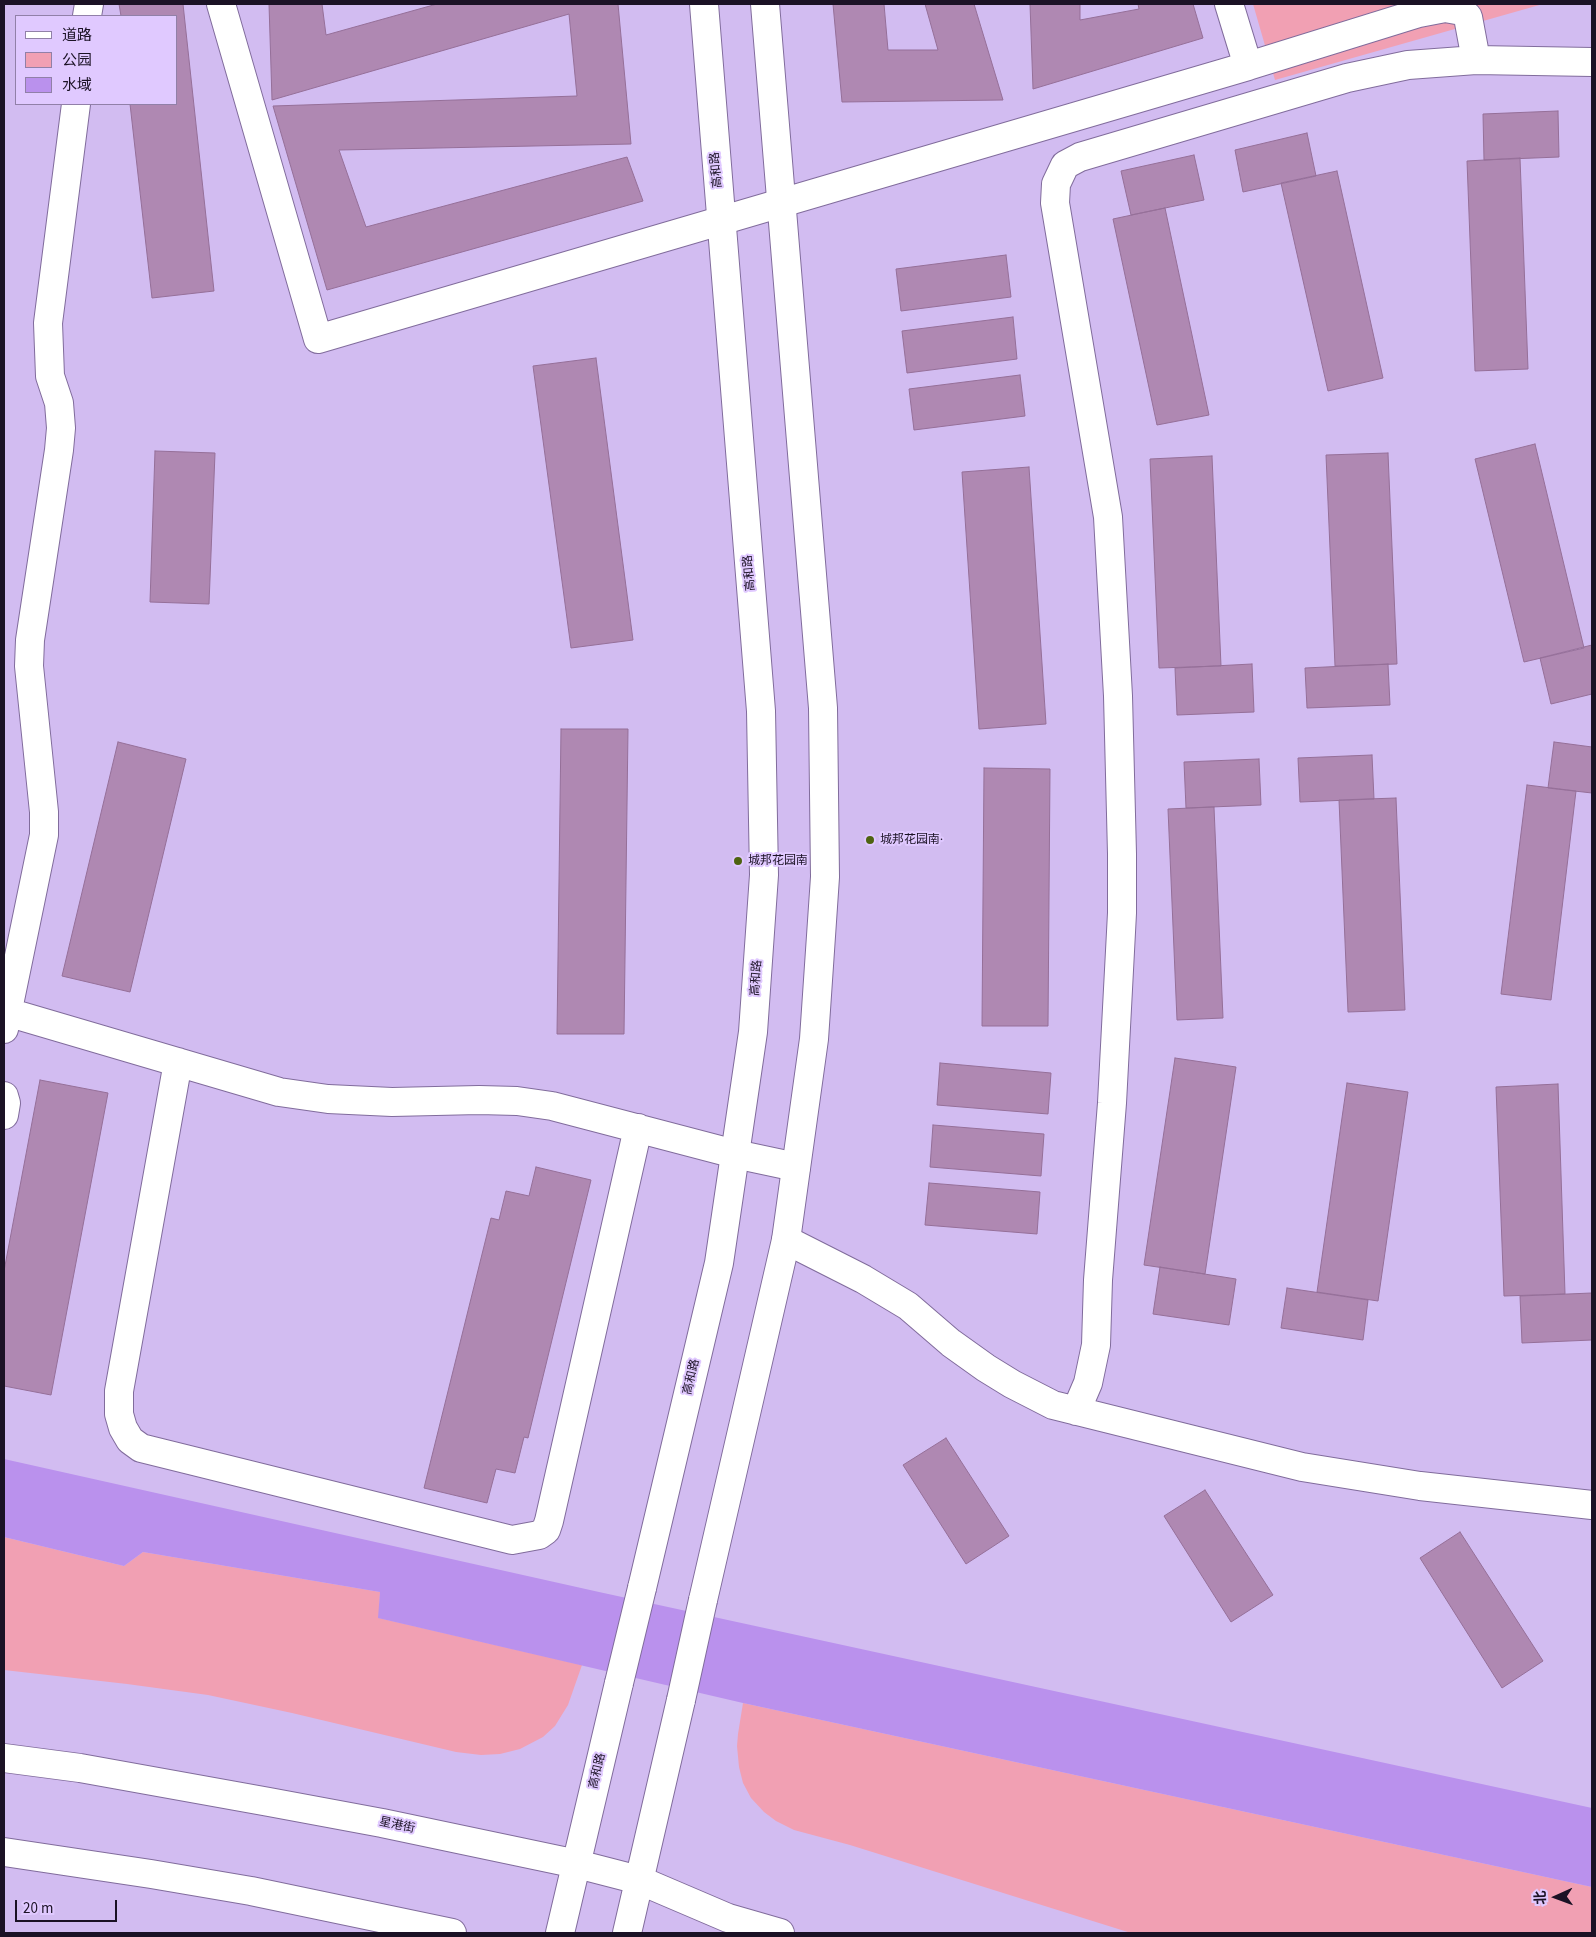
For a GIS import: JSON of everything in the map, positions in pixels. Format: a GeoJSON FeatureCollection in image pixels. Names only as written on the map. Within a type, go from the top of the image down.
{"type":"FeatureCollection","features":[{"type":"Feature","properties":{"kind":"street"},"geometry":{"type":"LineString","coordinates":[[221,4],[318,339],[1248,66],[1419,12],[1445,8],[1462,11],[1468,17],[1476,60]]}},
{"type":"Feature","properties":{"kind":"street","name":"高和路"},"geometry":{"type":"LineString","coordinates":[[560,1933],[719,1263],[754,1022],[764,875],[762,711],[704,4]]}},
{"type":"Feature","properties":{"kind":"street"},"geometry":{"type":"LineString","coordinates":[[627,1933],[786,1240],[814,1039],[825,867],[823,708],[765,4]]}},
{"type":"Feature","properties":{"kind":"street"},"geometry":{"type":"LineString","coordinates":[[1229,4],[1248,66]]}},
{"type":"Feature","properties":{"kind":"street"},"geometry":{"type":"LineString","coordinates":[[1076,1411],[1088,1383],[1096,1345],[1098,1280],[1114,1064],[1122,913],[1122,854],[1118,696],[1108,517],[1055,203],[1056,184],[1065,165],[1080,157],[1347,78],[1408,65],[1476,60],[1592,62]]}},
{"type":"Feature","properties":{"kind":"street"},"geometry":{"type":"LineString","coordinates":[[76,105],[48,323],[50,376],[59,403],[61,428],[30,640],[28,666],[44,812],[44,836],[5,1021],[178,1062],[279,1092],[328,1099],[392,1102],[516,1102],[552,1106],[735,1154],[796,1167]]}},
{"type":"Feature","properties":{"kind":"street"},"geometry":{"type":"LineString","coordinates":[[178,1062],[119,1391],[123,1428],[130,1440],[140,1448],[512,1540],[538,1535],[546,1530],[549,1522],[638,1128]]}},
{"type":"Feature","properties":{"kind":"street"},"geometry":{"type":"LineString","coordinates":[[4,1096],[6,1103],[4,1115]]}},
{"type":"Feature","properties":{"kind":"street"},"geometry":{"type":"LineString","coordinates":[[786,1240],[863,1279],[908,1306],[951,1343],[986,1368],[1053,1405],[1302,1467],[1420,1486],[1592,1505]]}},
{"type":"Feature","properties":{"kind":"street","name":"星港街"},"geometry":{"type":"LineString","coordinates":[[4,1758],[89,1770],[288,1805],[577,1864],[639,1880],[728,1918],[780,1933]]}},
{"type":"Feature","properties":{"kind":"street"},"geometry":{"type":"LineString","coordinates":[[4,1852],[152,1874],[252,1892],[452,1933]]}},
{"type":"Feature","properties":{"kind":"green space"},"geometry":{"type":"Polygon","coordinates":[[[1253,4],[1543,4],[1275,80],[1253,4]]]}},
{"type":"Feature","properties":{"kind":"green space"},"geometry":{"type":"Polygon","coordinates":[[[4,1537],[124,1566],[143,1552],[380,1592],[379,1618],[582,1665],[568,1705],[555,1726],[543,1737],[520,1749],[500,1754],[481,1755],[456,1752],[208,1695],[4,1670],[4,1537]]]}},
{"type":"Feature","properties":{"kind":"green space"},"geometry":{"type":"Polygon","coordinates":[[[743,1703],[1592,1887],[1592,1933],[1131,1933],[850,1845],[794,1830],[776,1821],[764,1812],[751,1798],[743,1783],[737,1746],[743,1703]]]}},
{"type":"Feature","properties":{"kind":"water"},"geometry":{"type":"Polygon","coordinates":[[[4,1459],[599,1592],[1592,1808],[1592,1887],[743,1703],[378,1618],[380,1592],[143,1552],[124,1566],[4,1537],[4,1459]]]}},
{"type":"Feature","properties":{"kind":"building"},"geometry":{"type":"Polygon","coordinates":[[[119,4],[183,4],[214,291],[152,298],[130,105],[178,105],[178,15],[121,15],[119,4]]]}},
{"type":"Feature","properties":{"kind":"building"},"geometry":{"type":"Polygon","coordinates":[[[269,4],[322,4],[326,35],[437,4],[618,4],[631,144],[339,150],[366,227],[627,157],[643,201],[327,290],[273,106],[577,96],[569,14],[272,100],[269,4]]]}},
{"type":"Feature","properties":{"kind":"building"},"geometry":{"type":"Polygon","coordinates":[[[833,4],[884,4],[888,50],[938,50],[925,4],[974,4],[1003,100],[842,102],[833,4]]]}},
{"type":"Feature","properties":{"kind":"building"},"geometry":{"type":"Polygon","coordinates":[[[1030,4],[1080,4],[1080,20],[1139,9],[1138,4],[1193,4],[1203,38],[1033,89],[1030,4]]]}},
{"type":"Feature","properties":{"kind":"building"},"geometry":{"type":"Polygon","coordinates":[[[1558,111],[1559,157],[1484,160],[1483,114],[1558,111]]]}},
{"type":"Feature","properties":{"kind":"building"},"geometry":{"type":"Polygon","coordinates":[[[1307,133],[1316,176],[1243,192],[1235,150],[1307,133]]]}},
{"type":"Feature","properties":{"kind":"building"},"geometry":{"type":"Polygon","coordinates":[[[1194,155],[1204,200],[1131,215],[1121,171],[1194,155]]]}},
{"type":"Feature","properties":{"kind":"building"},"geometry":{"type":"Polygon","coordinates":[[[1520,158],[1528,369],[1475,371],[1467,161],[1520,158]]]}},
{"type":"Feature","properties":{"kind":"building"},"geometry":{"type":"Polygon","coordinates":[[[1337,171],[1383,378],[1328,391],[1281,183],[1337,171]]]}},
{"type":"Feature","properties":{"kind":"building"},"geometry":{"type":"Polygon","coordinates":[[[1165,208],[1209,415],[1157,425],[1113,219],[1165,208]]]}},
{"type":"Feature","properties":{"kind":"building"},"geometry":{"type":"Polygon","coordinates":[[[1006,255],[1011,297],[901,311],[896,269],[1006,255]]]}},
{"type":"Feature","properties":{"kind":"building"},"geometry":{"type":"Polygon","coordinates":[[[1013,317],[1017,359],[907,373],[902,331],[1013,317]]]}},
{"type":"Feature","properties":{"kind":"building"},"geometry":{"type":"Polygon","coordinates":[[[596,358],[633,640],[571,648],[533,366],[596,358]]]}},
{"type":"Feature","properties":{"kind":"building"},"geometry":{"type":"Polygon","coordinates":[[[1020,375],[1025,416],[914,430],[909,389],[1020,375]]]}},
{"type":"Feature","properties":{"kind":"building"},"geometry":{"type":"Polygon","coordinates":[[[1535,444],[1584,648],[1524,662],[1475,459],[1535,444]]]}},
{"type":"Feature","properties":{"kind":"building"},"geometry":{"type":"Polygon","coordinates":[[[155,451],[215,453],[209,604],[150,602],[155,451]]]}},
{"type":"Feature","properties":{"kind":"building"},"geometry":{"type":"Polygon","coordinates":[[[1388,453],[1397,664],[1335,666],[1326,455],[1388,453]]]}},
{"type":"Feature","properties":{"kind":"building"},"geometry":{"type":"Polygon","coordinates":[[[1212,456],[1221,666],[1159,668],[1150,459],[1212,456]]]}},
{"type":"Feature","properties":{"kind":"building"},"geometry":{"type":"Polygon","coordinates":[[[1029,467],[1046,724],[979,729],[962,472],[1029,467]]]}},
{"type":"Feature","properties":{"kind":"building"},"geometry":{"type":"Polygon","coordinates":[[[1592,645],[1592,694],[1551,704],[1540,658],[1592,645]]]}},
{"type":"Feature","properties":{"kind":"building"},"geometry":{"type":"Polygon","coordinates":[[[1252,664],[1254,712],[1177,715],[1175,668],[1252,664]]]}},
{"type":"Feature","properties":{"kind":"building"},"geometry":{"type":"Polygon","coordinates":[[[1388,664],[1390,705],[1307,708],[1305,668],[1388,664]]]}},
{"type":"Feature","properties":{"kind":"building"},"geometry":{"type":"Polygon","coordinates":[[[561,729],[628,729],[624,1034],[557,1034],[561,729]]]}},
{"type":"Feature","properties":{"kind":"building"},"geometry":{"type":"Polygon","coordinates":[[[118,742],[186,759],[130,992],[62,976],[118,742]]]}},
{"type":"Feature","properties":{"kind":"building"},"geometry":{"type":"Polygon","coordinates":[[[1554,742],[1592,747],[1592,793],[1548,788],[1554,742]]]}},
{"type":"Feature","properties":{"kind":"building"},"geometry":{"type":"Polygon","coordinates":[[[1372,755],[1374,799],[1300,802],[1298,758],[1372,755]]]}},
{"type":"Feature","properties":{"kind":"building"},"geometry":{"type":"Polygon","coordinates":[[[1259,759],[1261,805],[1186,808],[1184,762],[1259,759]]]}},
{"type":"Feature","properties":{"kind":"building"},"geometry":{"type":"Polygon","coordinates":[[[984,768],[1050,769],[1048,1026],[982,1026],[984,768]]]}},
{"type":"Feature","properties":{"kind":"building"},"geometry":{"type":"Polygon","coordinates":[[[1527,785],[1576,791],[1551,1000],[1501,994],[1527,785]]]}},
{"type":"Feature","properties":{"kind":"building"},"geometry":{"type":"Polygon","coordinates":[[[1396,798],[1405,1010],[1348,1012],[1339,800],[1396,798]]]}},
{"type":"Feature","properties":{"kind":"building"},"geometry":{"type":"Polygon","coordinates":[[[1214,807],[1223,1018],[1177,1020],[1168,809],[1214,807]]]}},
{"type":"Feature","properties":{"kind":"building"},"geometry":{"type":"Polygon","coordinates":[[[1175,1058],[1236,1067],[1205,1274],[1144,1265],[1175,1058]]]}},
{"type":"Feature","properties":{"kind":"building"},"geometry":{"type":"Polygon","coordinates":[[[940,1063],[1051,1073],[1048,1114],[937,1105],[940,1063]]]}},
{"type":"Feature","properties":{"kind":"building"},"geometry":{"type":"Polygon","coordinates":[[[40,1080],[108,1093],[51,1395],[4,1386],[4,1271],[40,1080]]]}},
{"type":"Feature","properties":{"kind":"building"},"geometry":{"type":"Polygon","coordinates":[[[1347,1083],[1408,1092],[1378,1301],[1317,1292],[1347,1083]]]}},
{"type":"Feature","properties":{"kind":"building"},"geometry":{"type":"Polygon","coordinates":[[[1558,1084],[1565,1294],[1504,1296],[1496,1087],[1558,1084]]]}},
{"type":"Feature","properties":{"kind":"building"},"geometry":{"type":"Polygon","coordinates":[[[933,1125],[1044,1134],[1041,1176],[930,1167],[933,1125]]]}},
{"type":"Feature","properties":{"kind":"building"},"geometry":{"type":"Polygon","coordinates":[[[536,1167],[591,1180],[528,1438],[524,1437],[515,1473],[496,1469],[487,1503],[424,1488],[491,1218],[499,1220],[506,1191],[529,1196],[536,1167]]]}},
{"type":"Feature","properties":{"kind":"building"},"geometry":{"type":"Polygon","coordinates":[[[929,1183],[1040,1192],[1037,1234],[925,1225],[929,1183]]]}},
{"type":"Feature","properties":{"kind":"building"},"geometry":{"type":"Polygon","coordinates":[[[1160,1267],[1236,1279],[1229,1325],[1153,1314],[1160,1267]]]}},
{"type":"Feature","properties":{"kind":"building"},"geometry":{"type":"Polygon","coordinates":[[[1287,1288],[1368,1300],[1363,1340],[1281,1328],[1287,1288]]]}},
{"type":"Feature","properties":{"kind":"building"},"geometry":{"type":"Polygon","coordinates":[[[1592,1293],[1592,1340],[1522,1343],[1520,1296],[1592,1293]]]}},
{"type":"Feature","properties":{"kind":"building"},"geometry":{"type":"Polygon","coordinates":[[[946,1438],[1009,1536],[966,1564],[903,1465],[946,1438]]]}},
{"type":"Feature","properties":{"kind":"building"},"geometry":{"type":"Polygon","coordinates":[[[1205,1490],[1273,1595],[1231,1622],[1164,1516],[1205,1490]]]}},
{"type":"Feature","properties":{"kind":"building"},"geometry":{"type":"Polygon","coordinates":[[[1460,1532],[1543,1661],[1502,1688],[1420,1558],[1460,1532]]]}},
{"type":"Feature","properties":{"kind":"place","name":"城邦花园南·"},"geometry":{"type":"Point","coordinates":[870,840]}},
{"type":"Feature","properties":{"kind":"place","name":"城邦花园南"},"geometry":{"type":"Point","coordinates":[738,861]}}]}
